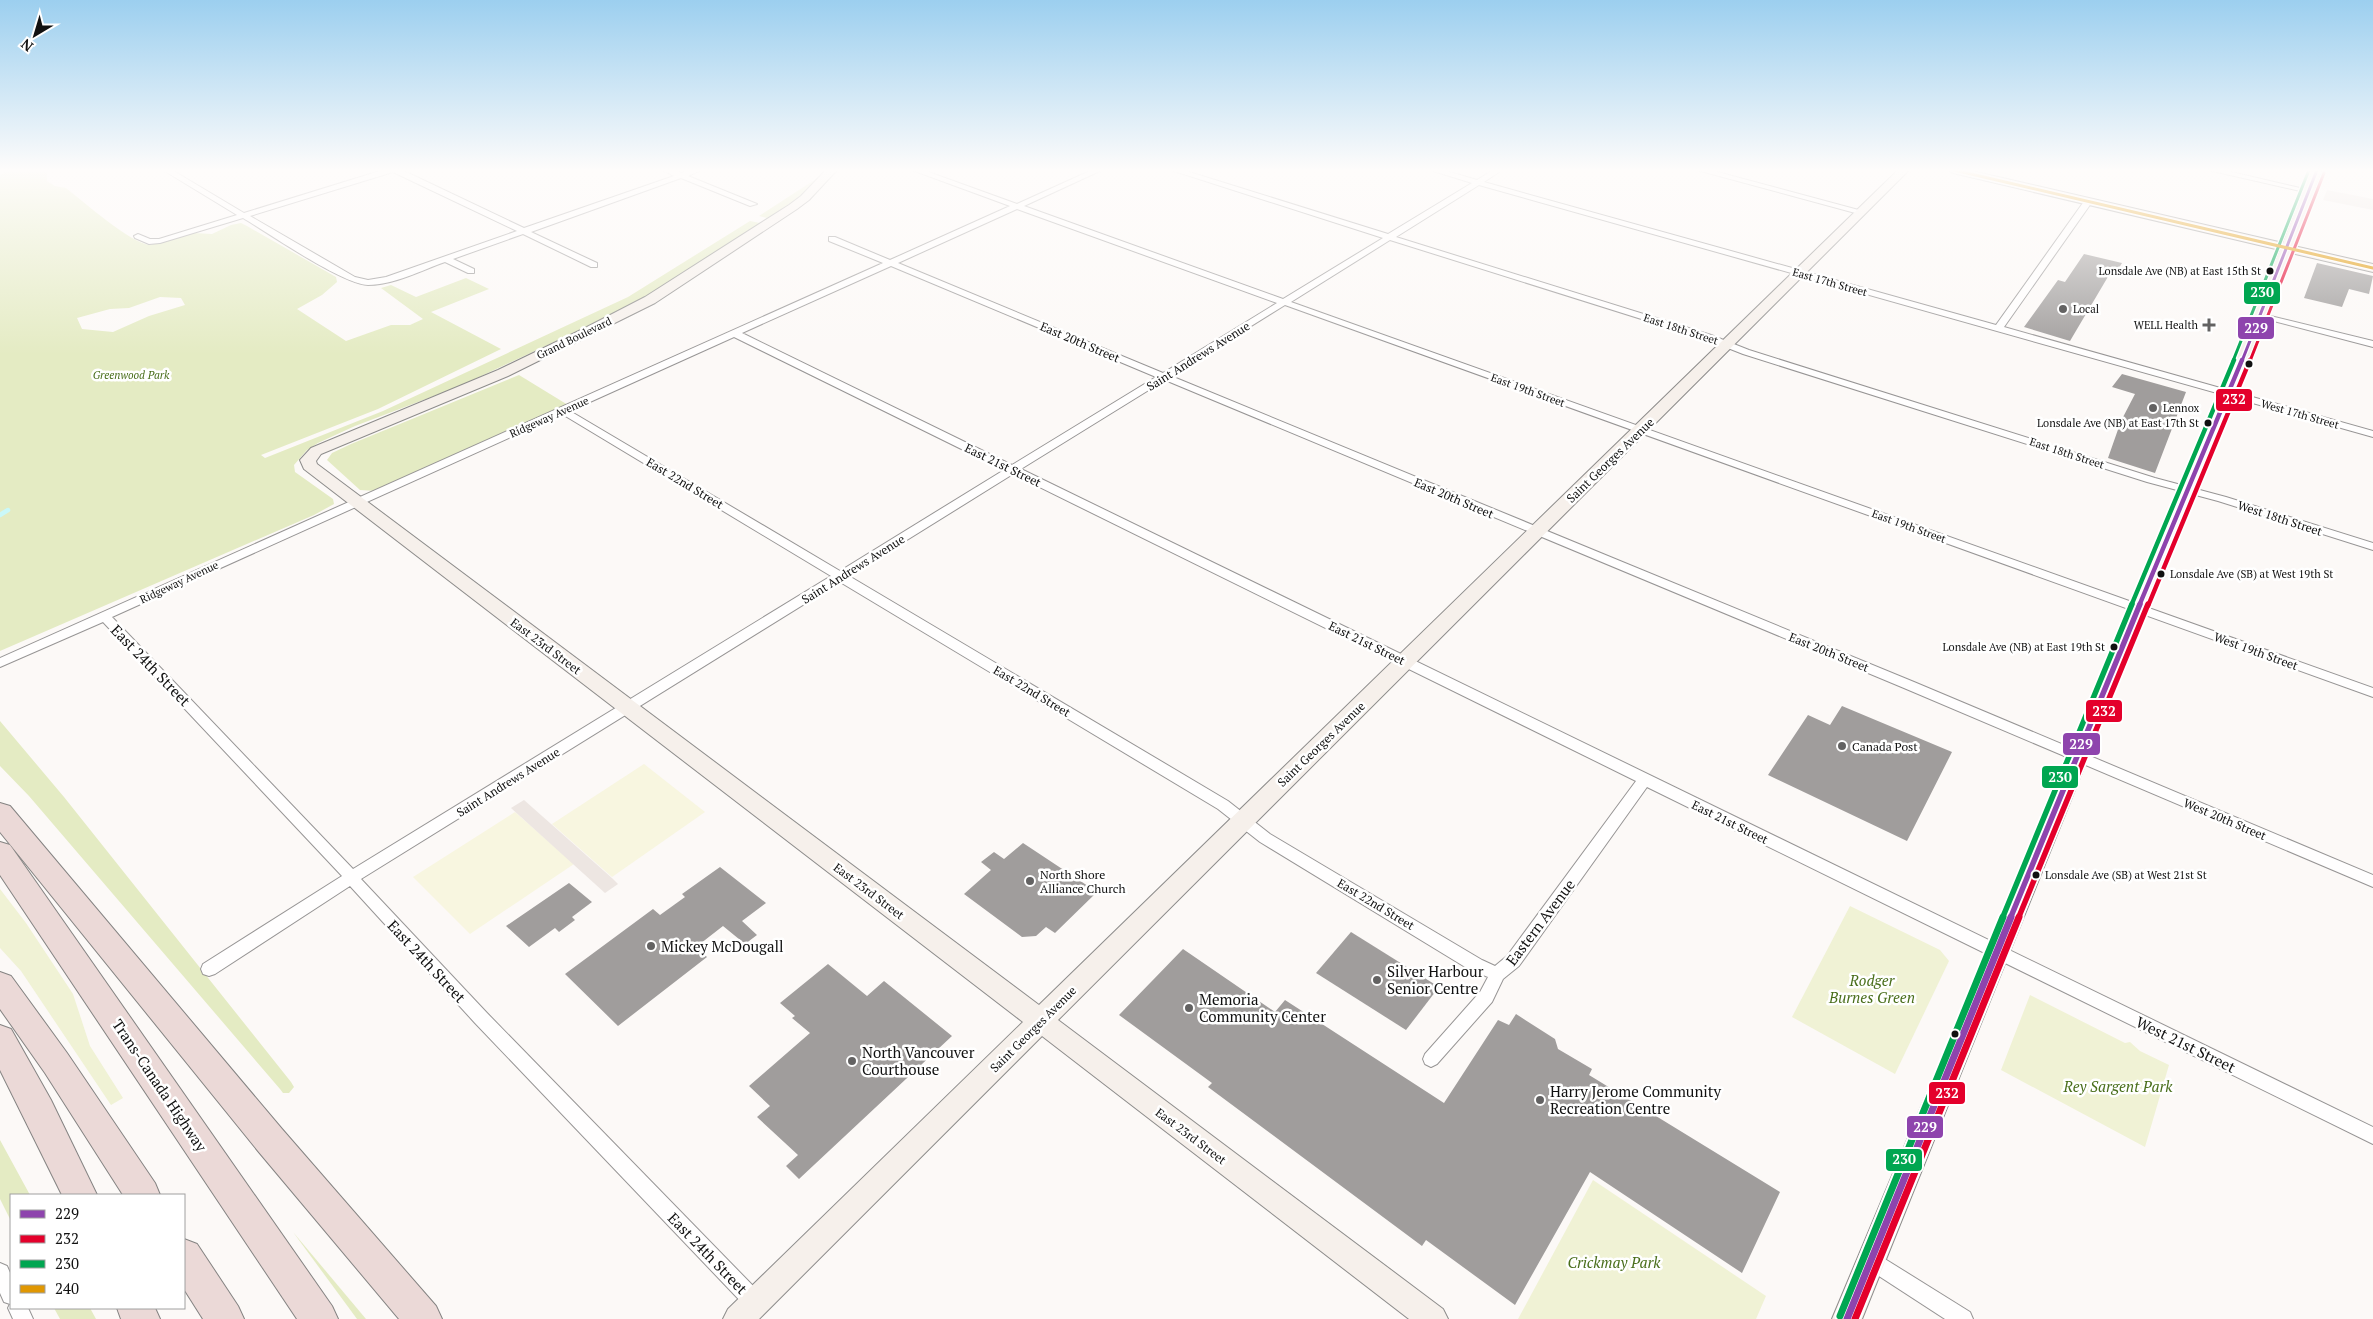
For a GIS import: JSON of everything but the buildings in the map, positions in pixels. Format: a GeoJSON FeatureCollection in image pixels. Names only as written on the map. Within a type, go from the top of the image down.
{"type":"FeatureCollection","features":[{"type":"Feature","properties":{"kind":"highway"},"geometry":{"type":"LineString","coordinates":[[0,813],[270,1140],[423,1319]]}},
{"type":"Feature","properties":{"kind":"highway","name":"Trans-Canada Highway"},"geometry":{"type":"LineString","coordinates":[[0,853],[319,1319]]}},
{"type":"Feature","properties":{"kind":"highway"},"geometry":{"type":"LineString","coordinates":[[0,985],[56,1063],[142,1194]]}},
{"type":"Feature","properties":{"kind":"highway"},"geometry":{"type":"LineString","coordinates":[[0,1039],[79,1194]]}},
{"type":"Feature","properties":{"kind":"highway"},"geometry":{"type":"LineString","coordinates":[[185,1258],[226,1319]]}},
{"type":"Feature","properties":{"kind":"main road"},"geometry":{"type":"LineString","coordinates":[[2139,609],[2261,314],[2286,248],[2373,268]]}},
{"type":"Feature","properties":{"kind":"street"},"geometry":{"type":"LineString","coordinates":[[138,236],[147,242],[154,242],[190,232]]}},
{"type":"Feature","properties":{"kind":"street"},"geometry":{"type":"LineString","coordinates":[[274,232],[359,282],[375,283],[524,232]]}},
{"type":"Feature","properties":{"kind":"street"},"geometry":{"type":"LineString","coordinates":[[527,232],[594,265]]}},
{"type":"Feature","properties":{"kind":"street","name":"Grand Boulevard"},"geometry":{"type":"LineString","coordinates":[[308,460],[316,451],[503,373],[650,300],[755,232]]}},
{"type":"Feature","properties":{"kind":"street","name":"Ridgeway Avenue"},"geometry":{"type":"LineString","coordinates":[[0,663],[963,232]]}},
{"type":"Feature","properties":{"kind":"street","name":"East 19th Street"},"geometry":{"type":"LineString","coordinates":[[1087,232],[2139,609]]}},
{"type":"Feature","properties":{"kind":"street","name":"East 18th Street"},"geometry":{"type":"LineString","coordinates":[[1373,232],[2187,490]]}},
{"type":"Feature","properties":{"kind":"street","name":"Saint Andrews Avenue"},"geometry":{"type":"LineString","coordinates":[[208,969],[351,878],[1399,232]]}},
{"type":"Feature","properties":{"kind":"street","name":"East 17th Street"},"geometry":{"type":"LineString","coordinates":[[1650,232],[2227,393]]}},
{"type":"Feature","properties":{"kind":"street","name":"Saint Georges Avenue"},"geometry":{"type":"LineString","coordinates":[[746,1311],[1842,232]]}},
{"type":"Feature","properties":{"kind":"street"},"geometry":{"type":"LineString","coordinates":[[1998,329],[2067,232]]}},
{"type":"Feature","properties":{"kind":"street"},"geometry":{"type":"LineString","coordinates":[[2215,232],[2286,248],[2293,232]]}},
{"type":"Feature","properties":{"kind":"street","name":"East 20th Street"},"geometry":{"type":"LineString","coordinates":[[832,239],[1909,685],[2077,757]]}},
{"type":"Feature","properties":{"kind":"street"},"geometry":{"type":"LineString","coordinates":[[446,259],[471,271]]}},
{"type":"Feature","properties":{"kind":"street"},"geometry":{"type":"LineString","coordinates":[[2261,314],[2373,344]]}},
{"type":"Feature","properties":{"kind":"street","name":"East 21st Street"},"geometry":{"type":"LineString","coordinates":[[736,334],[1998,953]]}},
{"type":"Feature","properties":{"kind":"street","name":"West 17th Street"},"geometry":{"type":"LineString","coordinates":[[2227,393],[2373,434]]}},
{"type":"Feature","properties":{"kind":"street","name":"East 22nd Street"},"geometry":{"type":"LineString","coordinates":[[564,411],[1223,805],[1265,838],[1476,965],[1497,974]]}},
{"type":"Feature","properties":{"kind":"street","name":"East 23rd Street"},"geometry":{"type":"LineString","coordinates":[[308,460],[314,471],[1433,1319]]}},
{"type":"Feature","properties":{"kind":"street","name":"West 18th Street"},"geometry":{"type":"LineString","coordinates":[[2187,490],[2373,547]]}},
{"type":"Feature","properties":{"kind":"street"},"geometry":{"type":"LineString","coordinates":[[1848,1319],[2139,609]]}},
{"type":"Feature","properties":{"kind":"street","name":"West 19th Street"},"geometry":{"type":"LineString","coordinates":[[2139,609],[2373,693]]}},
{"type":"Feature","properties":{"kind":"street","name":"East 24th Street"},"geometry":{"type":"LineString","coordinates":[[104,616],[337,860],[351,878],[481,1018],[746,1311]]}},
{"type":"Feature","properties":{"kind":"street","name":"West 20th Street"},"geometry":{"type":"LineString","coordinates":[[2077,757],[2373,881]]}},
{"type":"Feature","properties":{"kind":"street","name":"Eastern Avenue"},"geometry":{"type":"LineString","coordinates":[[1431,1059],[1486,997],[1497,974],[1513,960],[1644,780]]}},
{"type":"Feature","properties":{"kind":"street","name":"West 21st Street"},"geometry":{"type":"LineString","coordinates":[[1998,953],[2373,1136]]}},
{"type":"Feature","properties":{"kind":"street"},"geometry":{"type":"LineString","coordinates":[[1872,1260],[1963,1319]]}},
{"type":"Feature","properties":{"kind":"street"},"geometry":{"type":"LineString","coordinates":[[0,1273],[10,1293]]}},
{"type":"Feature","properties":{"kind":"green space","name":"Greenwood Park"},"geometry":{"type":"Polygon","coordinates":[[[0,232],[122,232],[141,243],[150,245],[194,233],[256,232],[336,277],[337,282],[322,295],[297,309],[346,341],[391,325],[410,325],[423,319],[381,288],[391,285],[416,297],[466,278],[489,289],[431,312],[501,349],[378,409],[261,455],[265,458],[383,411],[628,297],[733,232],[747,232],[648,298],[460,386],[355,426],[307,450],[294,465],[295,472],[333,499],[334,504],[314,515],[0,651],[0,232]],[[160,297],[129,308],[110,309],[77,318],[82,329],[113,332],[149,316],[185,305],[181,298],[160,297]]]}},
{"type":"Feature","properties":{"kind":"green space"},"geometry":{"type":"Polygon","coordinates":[[[519,375],[568,405],[376,491],[360,490],[327,460],[332,453],[351,444],[519,375]]]}},
{"type":"Feature","properties":{"kind":"green space"},"geometry":{"type":"Polygon","coordinates":[[[0,721],[64,797],[291,1082],[294,1087],[289,1093],[283,1093],[29,796],[0,766],[0,721]]]}},
{"type":"Feature","properties":{"kind":"green space"},"geometry":{"type":"Polygon","coordinates":[[[0,889],[26,923],[73,994],[90,1046],[123,1098],[111,1105],[21,971],[0,948],[0,889]]]}},
{"type":"Feature","properties":{"kind":"green space","name":"Rodger Burnes Green"},"geometry":{"type":"Polygon","coordinates":[[[1850,906],[1940,950],[1949,961],[1895,1074],[1792,1017],[1850,906]]]}},
{"type":"Feature","properties":{"kind":"green space","name":"Rey Sargent Park"},"geometry":{"type":"Polygon","coordinates":[[[2030,995],[2125,1043],[2130,1042],[2140,1051],[2169,1065],[2145,1147],[2001,1070],[2030,995]]]}},
{"type":"Feature","properties":{"kind":"green space"},"geometry":{"type":"Polygon","coordinates":[[[0,1140],[29,1194],[10,1194],[10,1219],[0,1199],[0,1140]]]}},
{"type":"Feature","properties":{"kind":"green space","name":"Crickmay Park"},"geometry":{"type":"Polygon","coordinates":[[[1593,1180],[1766,1296],[1756,1319],[1518,1319],[1593,1180]]]}},
{"type":"Feature","properties":{"kind":"green space"},"geometry":{"type":"Polygon","coordinates":[[[293,1232],[366,1319],[357,1319],[293,1232]]]}},
{"type":"Feature","properties":{"kind":"green space"},"geometry":{"type":"Polygon","coordinates":[[[55,1309],[91,1309],[96,1319],[60,1319],[55,1309]]]}},
{"type":"Feature","properties":{"kind":"shaded area"},"geometry":{"type":"Polygon","coordinates":[[[644,764],[705,812],[612,877],[552,824],[644,764]]]}},
{"type":"Feature","properties":{"kind":"shaded area"},"geometry":{"type":"Polygon","coordinates":[[[524,800],[618,884],[605,893],[511,808],[524,800]]]}},
{"type":"Feature","properties":{"kind":"shaded area"},"geometry":{"type":"Polygon","coordinates":[[[515,812],[574,864],[470,934],[413,877],[515,812]]]}},
{"type":"Feature","properties":{"kind":"waterway"},"geometry":{"type":"LineString","coordinates":[[0,515],[8,510]]}},
{"type":"Feature","properties":{"kind":"transit line","name":"240"},"geometry":{"type":"LineString","coordinates":[[2217,232],[2373,268]]}},
{"type":"Feature","properties":{"kind":"transit line","name":"230"},"geometry":{"type":"LineString","coordinates":[[1840,1316],[2075,740],[2254,312],[2285,232]]}},
{"type":"Feature","properties":{"kind":"transit line","name":"229"},"geometry":{"type":"LineString","coordinates":[[1847,1319],[2082,743],[2261,315],[2293,232]]}},
{"type":"Feature","properties":{"kind":"transit line","name":"232"},"geometry":{"type":"LineString","coordinates":[[1855,1319],[2089,746],[2268,318],[2301,232]]}},
{"type":"Feature","properties":{"kind":"place","name":"Lonsdale Ave (NB) at East 15th St"},"geometry":{"type":"Point","coordinates":[2270,271]}},
{"type":"Feature","properties":{"kind":"place","name":"Local"},"geometry":{"type":"Point","coordinates":[2063,309]}},
{"type":"Feature","properties":{"kind":"place","name":"WELL Health"},"geometry":{"type":"Point","coordinates":[2209,325]}},
{"type":"Feature","properties":{"kind":"place","name":"Lennox"},"geometry":{"type":"Point","coordinates":[2153,408]}},
{"type":"Feature","properties":{"kind":"place","name":"Lonsdale Ave (NB) at East 17th St"},"geometry":{"type":"Point","coordinates":[2208,423]}},
{"type":"Feature","properties":{"kind":"place","name":"Lonsdale Ave (SB) at West 19th St"},"geometry":{"type":"Point","coordinates":[2161,574]}},
{"type":"Feature","properties":{"kind":"place","name":"Lonsdale Ave (NB) at East 19th St"},"geometry":{"type":"Point","coordinates":[2114,647]}},
{"type":"Feature","properties":{"kind":"place","name":"Canada Post"},"geometry":{"type":"Point","coordinates":[1842,746]}},
{"type":"Feature","properties":{"kind":"place","name":"Lonsdale Ave (SB) at West 21st St"},"geometry":{"type":"Point","coordinates":[2036,875]}},
{"type":"Feature","properties":{"kind":"place","name":"North Shore Alliance Church"},"geometry":{"type":"Point","coordinates":[1030,881]}},
{"type":"Feature","properties":{"kind":"place","name":"Mickey McDougall"},"geometry":{"type":"Point","coordinates":[651,946]}},
{"type":"Feature","properties":{"kind":"place","name":"Silver Harbour Senior Centre"},"geometry":{"type":"Point","coordinates":[1377,980]}},
{"type":"Feature","properties":{"kind":"place","name":"Memoria Community Center"},"geometry":{"type":"Point","coordinates":[1189,1008]}},
{"type":"Feature","properties":{"kind":"place","name":"North Vancouver Courthouse"},"geometry":{"type":"Point","coordinates":[852,1061]}},
{"type":"Feature","properties":{"kind":"place","name":"Harry Jerome Community Recreation Centre"},"geometry":{"type":"Point","coordinates":[1540,1100]}}]}
